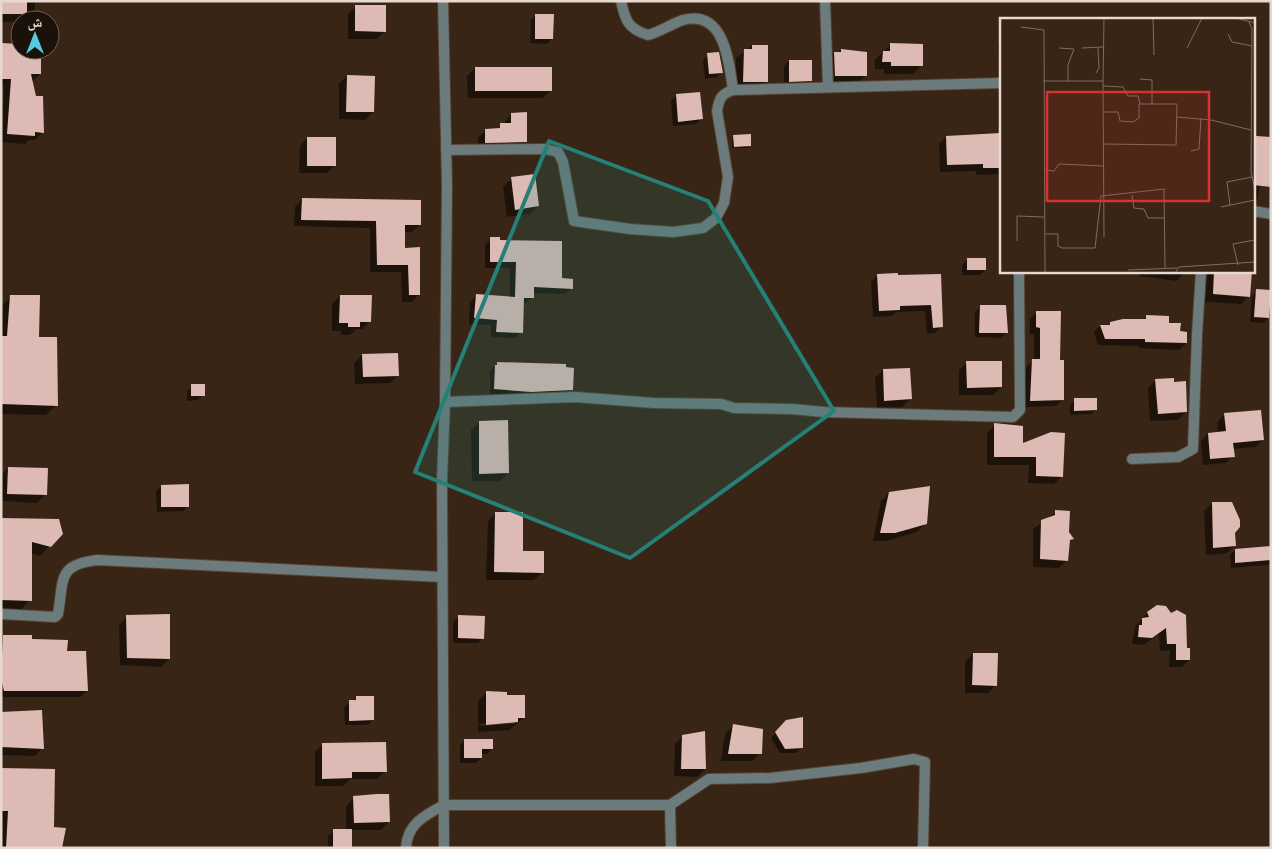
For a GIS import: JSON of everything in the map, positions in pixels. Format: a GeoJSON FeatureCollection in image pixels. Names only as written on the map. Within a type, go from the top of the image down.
{"type":"FeatureCollection","features":[{"type":"Feature","properties":{"kind":"street"},"geometry":{"type":"LineString","coordinates":[[443,1],[446,150],[445,402],[442,480],[444,848]]}},
{"type":"Feature","properties":{"kind":"street"},"geometry":{"type":"LineString","coordinates":[[621,1],[625,21],[630,28],[648,35],[684,20],[698,19],[712,25],[722,36],[733,90]]}},
{"type":"Feature","properties":{"kind":"street"},"geometry":{"type":"LineString","coordinates":[[824,1],[828,87]]}},
{"type":"Feature","properties":{"kind":"street"},"geometry":{"type":"LineString","coordinates":[[446,150],[545,149],[558,152],[563,162],[574,221],[665,231],[703,228],[716,218],[724,202],[728,176],[717,111],[718,100],[724,93],[733,90],[1000,83]]}},
{"type":"Feature","properties":{"kind":"street"},"geometry":{"type":"LineString","coordinates":[[1254,211],[1271,214]]}},
{"type":"Feature","properties":{"kind":"street"},"geometry":{"type":"LineString","coordinates":[[445,402],[575,397],[654,403],[721,404],[734,408],[1013,417],[1020,410],[1019,272]]}},
{"type":"Feature","properties":{"kind":"street"},"geometry":{"type":"LineString","coordinates":[[1132,459],[1178,457],[1193,449],[1196,335],[1202,272]]}},
{"type":"Feature","properties":{"kind":"street"},"geometry":{"type":"LineString","coordinates":[[1,614],[55,617],[58,614],[64,578],[69,567],[78,562],[97,560],[442,577]]}},
{"type":"Feature","properties":{"kind":"street"},"geometry":{"type":"LineString","coordinates":[[406,848],[412,827],[422,817],[444,805],[670,805],[708,779],[770,778],[921,759],[925,762],[923,848]]}},
{"type":"Feature","properties":{"kind":"street"},"geometry":{"type":"LineString","coordinates":[[670,805],[671,848]]}},
{"type":"Feature","properties":{"kind":"highlighted area"},"geometry":{"type":"Polygon","coordinates":[[[549,141],[708,201],[834,411],[630,558],[415,472],[549,141]]]}},
{"type":"Feature","properties":{"kind":"building"},"geometry":{"type":"Polygon","coordinates":[[[1,1],[27,1],[27,10],[10,10],[10,14],[1,14],[1,1]]]}},
{"type":"Feature","properties":{"kind":"building"},"geometry":{"type":"Polygon","coordinates":[[[355,5],[386,5],[386,32],[355,31],[355,5]]]}},
{"type":"Feature","properties":{"kind":"building"},"geometry":{"type":"Polygon","coordinates":[[[535,14],[554,14],[553,39],[535,39],[535,14]]]}},
{"type":"Feature","properties":{"kind":"building"},"geometry":{"type":"Polygon","coordinates":[[[1,43],[10,43],[10,60],[41,60],[41,74],[31,74],[36,96],[43,96],[44,133],[35,132],[35,136],[7,134],[11,79],[1,79],[1,43]]]}},
{"type":"Feature","properties":{"kind":"building"},"geometry":{"type":"Polygon","coordinates":[[[890,43],[923,44],[923,66],[891,66],[891,62],[882,62],[883,51],[890,51],[890,43]]]}},
{"type":"Feature","properties":{"kind":"building"},"geometry":{"type":"Polygon","coordinates":[[[752,45],[768,45],[768,82],[743,82],[744,49],[752,49],[752,45]]]}},
{"type":"Feature","properties":{"kind":"building"},"geometry":{"type":"Polygon","coordinates":[[[841,49],[867,52],[867,76],[835,76],[834,52],[841,52],[841,49]]]}},
{"type":"Feature","properties":{"kind":"building"},"geometry":{"type":"Polygon","coordinates":[[[719,52],[723,73],[709,74],[707,53],[719,52]]]}},
{"type":"Feature","properties":{"kind":"building"},"geometry":{"type":"Polygon","coordinates":[[[789,60],[812,60],[812,81],[789,82],[789,60]]]}},
{"type":"Feature","properties":{"kind":"building"},"geometry":{"type":"Polygon","coordinates":[[[475,67],[552,67],[552,91],[475,91],[475,67]]]}},
{"type":"Feature","properties":{"kind":"building"},"geometry":{"type":"Polygon","coordinates":[[[347,75],[375,76],[374,112],[346,112],[347,75]]]}},
{"type":"Feature","properties":{"kind":"building"},"geometry":{"type":"Polygon","coordinates":[[[700,92],[703,119],[678,122],[676,94],[700,92]]]}},
{"type":"Feature","properties":{"kind":"building"},"geometry":{"type":"Polygon","coordinates":[[[527,112],[527,142],[485,143],[485,129],[500,128],[500,123],[511,123],[511,113],[527,112]]]}},
{"type":"Feature","properties":{"kind":"building"},"geometry":{"type":"Polygon","coordinates":[[[1000,133],[1000,168],[983,168],[983,164],[947,165],[946,136],[1000,133]]]}},
{"type":"Feature","properties":{"kind":"building"},"geometry":{"type":"Polygon","coordinates":[[[751,134],[751,146],[734,147],[733,135],[751,134]]]}},
{"type":"Feature","properties":{"kind":"building"},"geometry":{"type":"Polygon","coordinates":[[[1256,136],[1271,137],[1271,187],[1254,185],[1256,136]]]}},
{"type":"Feature","properties":{"kind":"building"},"geometry":{"type":"Polygon","coordinates":[[[307,137],[336,137],[336,166],[307,166],[307,137]]]}},
{"type":"Feature","properties":{"kind":"building"},"geometry":{"type":"Polygon","coordinates":[[[535,174],[539,206],[515,210],[511,177],[535,174]]]}},
{"type":"Feature","properties":{"kind":"building"},"geometry":{"type":"Polygon","coordinates":[[[302,198],[421,200],[421,225],[405,225],[405,248],[420,247],[420,295],[409,295],[408,265],[377,265],[376,221],[301,220],[302,198]]]}},
{"type":"Feature","properties":{"kind":"building"},"geometry":{"type":"Polygon","coordinates":[[[490,237],[500,237],[500,240],[562,241],[562,278],[573,279],[573,289],[534,287],[534,298],[524,298],[523,333],[496,332],[497,320],[474,318],[476,294],[515,297],[516,262],[490,262],[490,237]]]}},
{"type":"Feature","properties":{"kind":"building"},"geometry":{"type":"Polygon","coordinates":[[[967,258],[986,258],[986,270],[967,270],[967,258]]]}},
{"type":"Feature","properties":{"kind":"building"},"geometry":{"type":"Polygon","coordinates":[[[1214,272],[1252,272],[1250,297],[1213,294],[1214,272]]]}},
{"type":"Feature","properties":{"kind":"building"},"geometry":{"type":"Polygon","coordinates":[[[898,273],[898,275],[941,274],[943,327],[933,328],[931,305],[900,306],[900,310],[879,311],[877,274],[898,273]]]}},
{"type":"Feature","properties":{"kind":"building"},"geometry":{"type":"Polygon","coordinates":[[[1256,289],[1271,290],[1269,318],[1254,317],[1256,289]]]}},
{"type":"Feature","properties":{"kind":"building"},"geometry":{"type":"Polygon","coordinates":[[[10,295],[40,295],[39,337],[57,337],[58,406],[1,404],[1,336],[7,336],[10,295]]]}},
{"type":"Feature","properties":{"kind":"building"},"geometry":{"type":"Polygon","coordinates":[[[340,295],[372,295],[371,322],[360,322],[360,327],[348,327],[348,323],[339,323],[340,295]]]}},
{"type":"Feature","properties":{"kind":"building"},"geometry":{"type":"Polygon","coordinates":[[[980,305],[1006,305],[1008,333],[979,333],[980,305]]]}},
{"type":"Feature","properties":{"kind":"building"},"geometry":{"type":"Polygon","coordinates":[[[1036,311],[1061,311],[1060,360],[1064,360],[1064,400],[1030,401],[1032,359],[1040,359],[1040,328],[1036,327],[1036,311]]]}},
{"type":"Feature","properties":{"kind":"building"},"geometry":{"type":"Polygon","coordinates":[[[1146,315],[1169,316],[1169,323],[1181,323],[1180,331],[1187,332],[1187,343],[1145,342],[1145,339],[1105,339],[1100,325],[1110,325],[1110,322],[1123,319],[1146,319],[1146,315]]]}},
{"type":"Feature","properties":{"kind":"building"},"geometry":{"type":"Polygon","coordinates":[[[398,353],[399,376],[363,377],[362,354],[398,353]]]}},
{"type":"Feature","properties":{"kind":"building"},"geometry":{"type":"Polygon","coordinates":[[[966,361],[1002,361],[1002,387],[967,388],[966,361]]]}},
{"type":"Feature","properties":{"kind":"building"},"geometry":{"type":"Polygon","coordinates":[[[497,362],[566,364],[566,367],[574,368],[573,390],[531,392],[494,389],[495,365],[497,365],[497,362]]]}},
{"type":"Feature","properties":{"kind":"building"},"geometry":{"type":"Polygon","coordinates":[[[910,368],[912,399],[884,401],[883,369],[910,368]]]}},
{"type":"Feature","properties":{"kind":"building"},"geometry":{"type":"Polygon","coordinates":[[[1174,378],[1174,382],[1186,381],[1187,412],[1158,414],[1155,379],[1174,378]]]}},
{"type":"Feature","properties":{"kind":"building"},"geometry":{"type":"Polygon","coordinates":[[[191,384],[205,384],[205,396],[191,396],[191,384]]]}},
{"type":"Feature","properties":{"kind":"building"},"geometry":{"type":"Polygon","coordinates":[[[1074,398],[1097,398],[1097,410],[1074,411],[1074,398]]]}},
{"type":"Feature","properties":{"kind":"building"},"geometry":{"type":"Polygon","coordinates":[[[1261,410],[1264,440],[1233,443],[1235,457],[1210,459],[1208,433],[1226,431],[1224,413],[1261,410]]]}},
{"type":"Feature","properties":{"kind":"building"},"geometry":{"type":"Polygon","coordinates":[[[508,420],[509,473],[479,474],[479,421],[508,420]]]}},
{"type":"Feature","properties":{"kind":"building"},"geometry":{"type":"Polygon","coordinates":[[[994,423],[1023,426],[1023,443],[1051,432],[1065,433],[1063,477],[1036,476],[1036,457],[994,457],[994,423]]]}},
{"type":"Feature","properties":{"kind":"building"},"geometry":{"type":"Polygon","coordinates":[[[8,467],[48,468],[47,495],[7,494],[8,467]]]}},
{"type":"Feature","properties":{"kind":"building"},"geometry":{"type":"Polygon","coordinates":[[[189,484],[189,507],[161,507],[161,485],[189,484]]]}},
{"type":"Feature","properties":{"kind":"building"},"geometry":{"type":"Polygon","coordinates":[[[930,486],[927,524],[895,533],[880,533],[889,492],[930,486]]]}},
{"type":"Feature","properties":{"kind":"building"},"geometry":{"type":"Polygon","coordinates":[[[1212,502],[1232,502],[1240,520],[1240,527],[1235,533],[1236,546],[1213,548],[1212,502]]]}},
{"type":"Feature","properties":{"kind":"building"},"geometry":{"type":"Polygon","coordinates":[[[1055,510],[1070,511],[1069,532],[1074,539],[1070,540],[1068,561],[1040,559],[1041,520],[1055,515],[1055,510]]]}},
{"type":"Feature","properties":{"kind":"building"},"geometry":{"type":"Polygon","coordinates":[[[495,512],[523,512],[523,551],[544,551],[544,573],[494,572],[495,512]]]}},
{"type":"Feature","properties":{"kind":"building"},"geometry":{"type":"Polygon","coordinates":[[[1,518],[59,519],[63,534],[51,547],[32,542],[32,601],[1,600],[1,518]]]}},
{"type":"Feature","properties":{"kind":"building"},"geometry":{"type":"Polygon","coordinates":[[[1271,546],[1271,560],[1235,563],[1235,549],[1271,546]]]}},
{"type":"Feature","properties":{"kind":"building"},"geometry":{"type":"Polygon","coordinates":[[[1157,605],[1166,606],[1171,613],[1177,610],[1186,615],[1187,648],[1190,648],[1190,660],[1176,660],[1176,644],[1167,644],[1166,628],[1152,638],[1138,637],[1142,618],[1149,617],[1147,612],[1157,605]]]}},
{"type":"Feature","properties":{"kind":"building"},"geometry":{"type":"Polygon","coordinates":[[[170,614],[170,659],[127,658],[126,615],[170,614]]]}},
{"type":"Feature","properties":{"kind":"building"},"geometry":{"type":"Polygon","coordinates":[[[458,615],[485,616],[484,639],[458,638],[458,615]]]}},
{"type":"Feature","properties":{"kind":"building"},"geometry":{"type":"Polygon","coordinates":[[[3,635],[32,635],[32,639],[68,640],[67,651],[86,651],[88,691],[4,691],[1,678],[3,635]]]}},
{"type":"Feature","properties":{"kind":"building"},"geometry":{"type":"Polygon","coordinates":[[[973,653],[998,653],[997,686],[972,685],[973,653]]]}},
{"type":"Feature","properties":{"kind":"building"},"geometry":{"type":"Polygon","coordinates":[[[486,691],[507,692],[507,695],[525,695],[525,718],[518,718],[518,722],[486,725],[486,691]]]}},
{"type":"Feature","properties":{"kind":"building"},"geometry":{"type":"Polygon","coordinates":[[[356,696],[374,696],[374,720],[349,721],[349,700],[356,700],[356,696]]]}},
{"type":"Feature","properties":{"kind":"building"},"geometry":{"type":"Polygon","coordinates":[[[42,710],[44,749],[1,747],[1,712],[42,710]]]}},
{"type":"Feature","properties":{"kind":"building"},"geometry":{"type":"Polygon","coordinates":[[[803,717],[803,748],[785,749],[775,732],[786,720],[803,717]]]}},
{"type":"Feature","properties":{"kind":"building"},"geometry":{"type":"Polygon","coordinates":[[[733,724],[763,729],[762,754],[728,754],[733,724]]]}},
{"type":"Feature","properties":{"kind":"building"},"geometry":{"type":"Polygon","coordinates":[[[705,731],[706,769],[681,769],[682,735],[705,731]]]}},
{"type":"Feature","properties":{"kind":"building"},"geometry":{"type":"Polygon","coordinates":[[[464,739],[493,739],[493,749],[482,749],[482,758],[464,758],[464,739]]]}},
{"type":"Feature","properties":{"kind":"building"},"geometry":{"type":"Polygon","coordinates":[[[386,742],[387,772],[352,772],[352,778],[322,779],[322,743],[386,742]]]}},
{"type":"Feature","properties":{"kind":"building"},"geometry":{"type":"Polygon","coordinates":[[[1,768],[55,769],[54,827],[66,828],[62,848],[6,848],[8,811],[1,811],[1,768]]]}},
{"type":"Feature","properties":{"kind":"building"},"geometry":{"type":"Polygon","coordinates":[[[389,794],[390,822],[354,823],[353,796],[389,794]]]}},
{"type":"Feature","properties":{"kind":"building"},"geometry":{"type":"Polygon","coordinates":[[[333,829],[352,829],[352,848],[333,848],[333,829]]]}}]}
